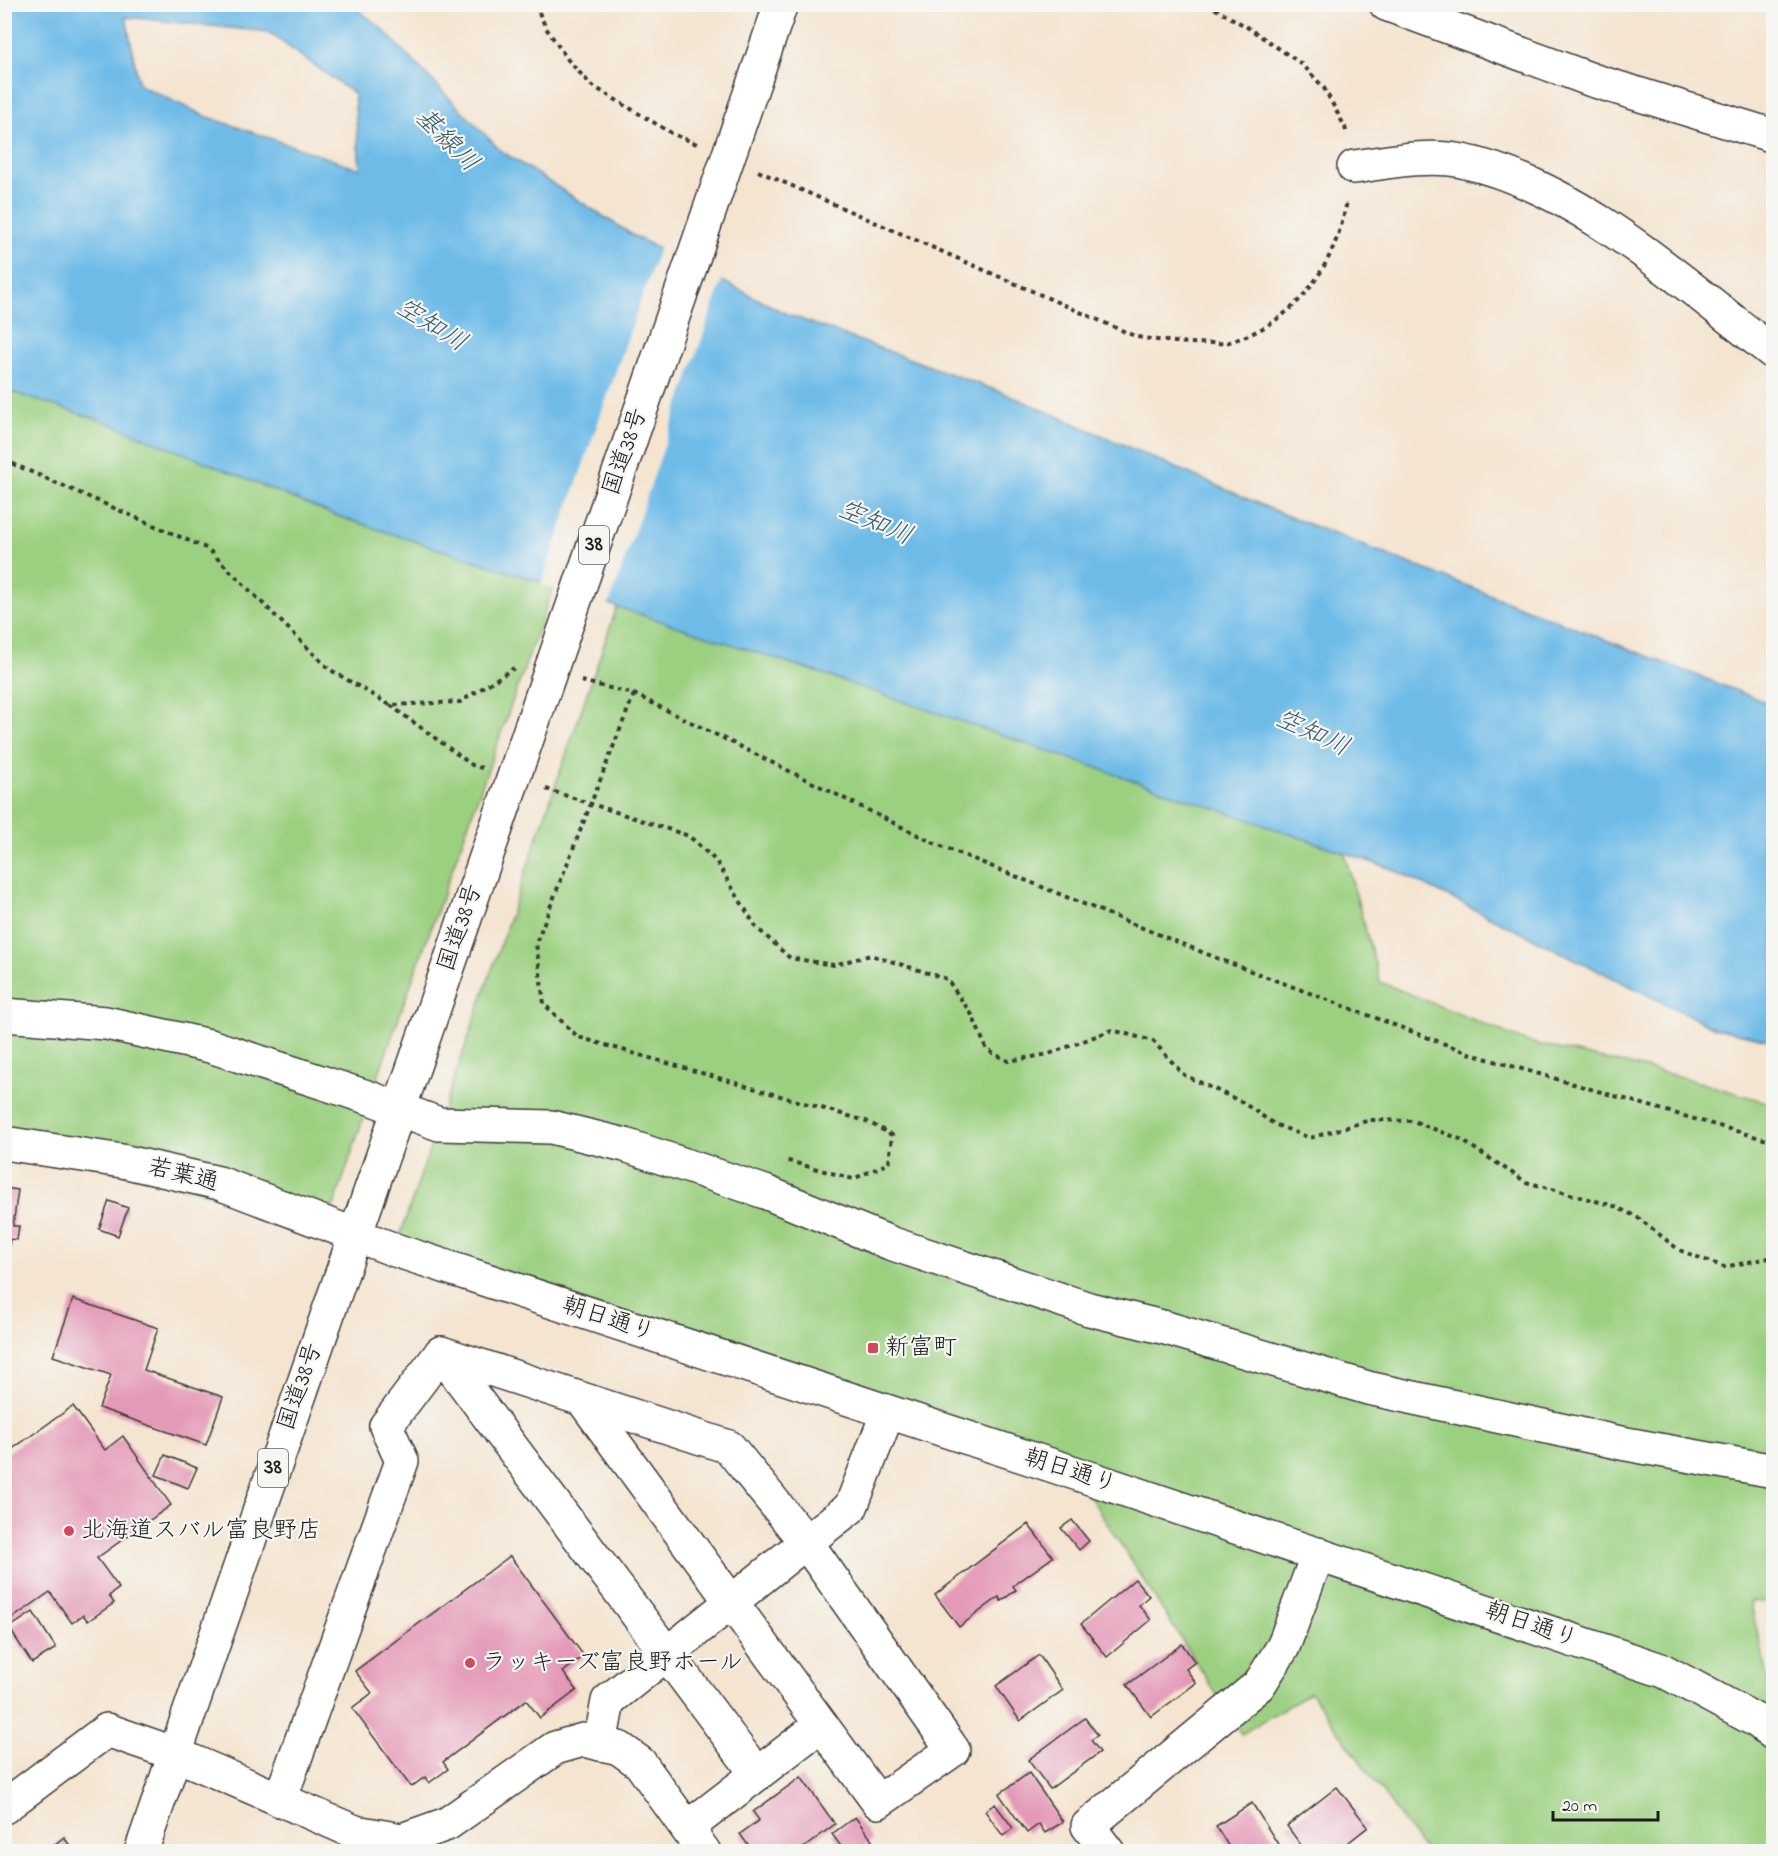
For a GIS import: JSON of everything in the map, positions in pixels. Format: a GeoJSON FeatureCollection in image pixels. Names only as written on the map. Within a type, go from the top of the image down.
{"type":"FeatureCollection","features":[{"type":"Feature","properties":{"kind":"main road","name":"国道38号"},"geometry":{"type":"LineString","coordinates":[[141,1851],[173,1753],[403,1098],[781,4]]}},
{"type":"Feature","properties":{"kind":"main road"},"geometry":{"type":"LineString","coordinates":[[1386,4],[1592,80],[1773,136]]}},
{"type":"Feature","properties":{"kind":"main road"},"geometry":{"type":"LineString","coordinates":[[1354,167],[1404,159],[1460,161],[1508,174],[1562,200],[1620,236],[1773,353]]}},
{"type":"Feature","properties":{"kind":"main road"},"geometry":{"type":"LineString","coordinates":[[4,1015],[106,1023],[210,1046],[369,1098],[403,1098],[439,1124],[551,1127],[625,1145],[765,1192],[890,1243],[1089,1309],[1166,1328],[1368,1388],[1621,1443],[1773,1471]]}},
{"type":"Feature","properties":{"kind":"main road","name":"若葉通"},"geometry":{"type":"LineString","coordinates":[[4,1143],[122,1161],[219,1183],[355,1234]]}},
{"type":"Feature","properties":{"kind":"main road","name":"朝日通り"},"geometry":{"type":"LineString","coordinates":[[355,1234],[395,1250],[1318,1554],[1664,1671],[1757,1721],[1773,1734]]}},
{"type":"Feature","properties":{"kind":"main road"},"geometry":{"type":"LineString","coordinates":[[280,1800],[402,1461],[386,1426],[441,1353]]}},
{"type":"Feature","properties":{"kind":"main road"},"geometry":{"type":"LineString","coordinates":[[441,1353],[729,1447],[806,1542],[953,1750],[878,1802],[583,1400]]}},
{"type":"Feature","properties":{"kind":"main road"},"geometry":{"type":"LineString","coordinates":[[441,1353],[757,1774]]}},
{"type":"Feature","properties":{"kind":"main road"},"geometry":{"type":"LineString","coordinates":[[600,1744],[608,1701],[851,1506],[888,1412]]}},
{"type":"Feature","properties":{"kind":"main road"},"geometry":{"type":"LineString","coordinates":[[1108,1851],[1088,1826],[1259,1685],[1283,1647],[1318,1554]]}},
{"type":"Feature","properties":{"kind":"main road"},"geometry":{"type":"LineString","coordinates":[[4,1807],[107,1730],[173,1753],[355,1832],[400,1846],[447,1824],[555,1748],[583,1740],[619,1748],[640,1763],[696,1840],[757,1774],[821,1725]]}},
{"type":"Feature","properties":{"kind":"path"},"geometry":{"type":"LineString","coordinates":[[535,4],[546,28],[568,60],[591,85],[673,134],[705,148]]}},
{"type":"Feature","properties":{"kind":"path"},"geometry":{"type":"LineString","coordinates":[[748,167],[1137,337],[1181,344],[1227,343],[1261,328],[1296,305],[1323,270],[1343,221],[1354,167],[1345,127],[1324,88],[1303,64],[1207,4]]}},
{"type":"Feature","properties":{"kind":"path"},"geometry":{"type":"LineString","coordinates":[[4,460],[208,549],[329,669],[390,705],[472,765],[482,768]]}},
{"type":"Feature","properties":{"kind":"path"},"geometry":{"type":"LineString","coordinates":[[390,705],[460,702],[517,665]]}},
{"type":"Feature","properties":{"kind":"path"},"geometry":{"type":"LineString","coordinates":[[571,678],[634,694],[934,843],[1219,959],[1477,1056],[1773,1142]]}},
{"type":"Feature","properties":{"kind":"path"},"geometry":{"type":"LineString","coordinates":[[634,694],[536,943],[544,1004],[578,1037],[866,1120],[892,1135],[889,1163],[853,1179],[778,1158]]}},
{"type":"Feature","properties":{"kind":"path"},"geometry":{"type":"LineString","coordinates":[[536,785],[689,836],[716,861],[756,927],[790,958],[834,964],[871,955],[947,979],[972,1015],[987,1050],[1008,1060],[1049,1054],[1112,1030],[1153,1041],[1184,1075],[1242,1102],[1274,1124],[1310,1138],[1370,1120],[1413,1121],[1460,1139],[1526,1182],[1614,1206],[1636,1217],[1679,1250],[1724,1268],[1773,1257]]}},
{"type":"Feature","properties":{"kind":"green space"},"geometry":{"type":"Polygon","coordinates":[[[4,348],[566,552],[370,1098],[328,1224],[5,1143],[4,348]]]}},
{"type":"Feature","properties":{"kind":"green space"},"geometry":{"type":"Polygon","coordinates":[[[629,572],[1339,834],[1380,982],[1528,1042],[1678,1076],[1773,1104],[1773,1603],[1750,1601],[1773,1698],[1773,1851],[1425,1851],[1310,1692],[1242,1734],[1075,1473],[395,1250],[629,572]]]}},
{"type":"Feature","properties":{"kind":"water"},"geometry":{"type":"Polygon","coordinates":[[[5,5],[352,5],[380,27],[501,151],[634,236],[789,315],[1009,395],[1280,513],[1773,705],[1773,1041],[1715,1028],[1392,869],[802,667],[334,515],[109,423],[5,390],[5,5]],[[126,17],[139,85],[205,116],[360,169],[354,94],[268,32],[126,17]]]}},
{"type":"Feature","properties":{"kind":"pier"},"geometry":{"type":"Polygon","coordinates":[[[660,246],[723,278],[608,607],[541,585],[660,246]]]}},
{"type":"Feature","properties":{"kind":"building"},"geometry":{"type":"Polygon","coordinates":[[[4,1188],[18,1190],[13,1226],[19,1226],[17,1240],[10,1239],[6,1268],[4,1188]]]}},
{"type":"Feature","properties":{"kind":"building"},"geometry":{"type":"Polygon","coordinates":[[[109,1201],[128,1208],[118,1236],[99,1229],[109,1201]]]}},
{"type":"Feature","properties":{"kind":"building"},"geometry":{"type":"Polygon","coordinates":[[[73,1299],[158,1328],[144,1370],[223,1397],[206,1445],[99,1408],[111,1375],[53,1356],[73,1299]]]}},
{"type":"Feature","properties":{"kind":"building","name":"北海道スバル富良野店"},"geometry":{"type":"Polygon","coordinates":[[[73,1406],[105,1450],[123,1436],[171,1505],[97,1558],[119,1588],[109,1596],[114,1603],[88,1621],[83,1615],[72,1623],[50,1592],[4,1624],[4,1455],[73,1406]]]}},
{"type":"Feature","properties":{"kind":"building"},"geometry":{"type":"Polygon","coordinates":[[[165,1455],[197,1468],[188,1488],[156,1475],[165,1455]]]}},
{"type":"Feature","properties":{"kind":"building"},"geometry":{"type":"Polygon","coordinates":[[[1072,1520],[1089,1541],[1079,1550],[1061,1528],[1072,1520]]]}},
{"type":"Feature","properties":{"kind":"building"},"geometry":{"type":"Polygon","coordinates":[[[1028,1524],[1053,1557],[1013,1586],[1016,1590],[1001,1601],[999,1597],[959,1627],[935,1595],[1028,1524]]]}},
{"type":"Feature","properties":{"kind":"building","name":"ラッキーズ富良野ホール"},"geometry":{"type":"Polygon","coordinates":[[[510,1556],[584,1656],[563,1672],[577,1690],[540,1718],[526,1700],[443,1762],[448,1769],[429,1783],[425,1777],[411,1787],[352,1708],[372,1693],[355,1671],[510,1556]]]}},
{"type":"Feature","properties":{"kind":"building"},"geometry":{"type":"Polygon","coordinates":[[[1135,1579],[1149,1596],[1139,1605],[1151,1620],[1107,1657],[1081,1624],[1135,1579]]]}},
{"type":"Feature","properties":{"kind":"building"},"geometry":{"type":"Polygon","coordinates":[[[33,1612],[56,1648],[32,1663],[9,1628],[33,1612]]]}},
{"type":"Feature","properties":{"kind":"building"},"geometry":{"type":"Polygon","coordinates":[[[1182,1644],[1195,1662],[1186,1669],[1196,1683],[1151,1717],[1127,1685],[1182,1644]]]}},
{"type":"Feature","properties":{"kind":"building"},"geometry":{"type":"Polygon","coordinates":[[[1039,1655],[1063,1690],[1020,1721],[996,1686],[1039,1655]]]}},
{"type":"Feature","properties":{"kind":"building"},"geometry":{"type":"Polygon","coordinates":[[[1085,1718],[1098,1735],[1091,1740],[1100,1752],[1050,1789],[1028,1760],[1085,1718]]]}},
{"type":"Feature","properties":{"kind":"building"},"geometry":{"type":"Polygon","coordinates":[[[1029,1773],[1063,1822],[1045,1833],[1039,1824],[1027,1833],[999,1794],[1029,1773]]]}},
{"type":"Feature","properties":{"kind":"building"},"geometry":{"type":"Polygon","coordinates":[[[801,1777],[835,1824],[798,1852],[753,1852],[740,1834],[759,1820],[753,1812],[801,1777]]]}},
{"type":"Feature","properties":{"kind":"building"},"geometry":{"type":"Polygon","coordinates":[[[1337,1787],[1368,1827],[1336,1852],[1306,1852],[1287,1826],[1337,1787]]]}},
{"type":"Feature","properties":{"kind":"building"},"geometry":{"type":"Polygon","coordinates":[[[1252,1803],[1283,1852],[1232,1852],[1216,1826],[1252,1803]]]}},
{"type":"Feature","properties":{"kind":"building"},"geometry":{"type":"Polygon","coordinates":[[[995,1804],[1013,1828],[1003,1836],[985,1811],[995,1804]]]}},
{"type":"Feature","properties":{"kind":"building"},"geometry":{"type":"Polygon","coordinates":[[[855,1817],[872,1840],[857,1852],[845,1852],[832,1834],[855,1817]]]}},
{"type":"Feature","properties":{"kind":"building"},"geometry":{"type":"Polygon","coordinates":[[[64,1837],[72,1849],[71,1852],[45,1852],[64,1837]]]}},
{"type":"Feature","properties":{"kind":"place","name":"新富町"},"geometry":{"type":"Point","coordinates":[873,1348]}},
{"type":"Feature","properties":{"kind":"place","name":"北海道スバル富良野店"},"geometry":{"type":"Point","coordinates":[69,1531]}},
{"type":"Feature","properties":{"kind":"place","name":"ラッキーズ富良野ホール"},"geometry":{"type":"Point","coordinates":[470,1663]}},
{"type":"Feature","properties":{"kind":"water label","name":"基線川"},"geometry":{"type":"Point","coordinates":[446,141]}},
{"type":"Feature","properties":{"kind":"water label","name":"空知川"},"geometry":{"type":"Point","coordinates":[431,326]}},
{"type":"Feature","properties":{"kind":"water label","name":"空知川"},"geometry":{"type":"Point","coordinates":[875,524]}},
{"type":"Feature","properties":{"kind":"water label","name":"空知川"},"geometry":{"type":"Point","coordinates":[1312,734]}}]}
